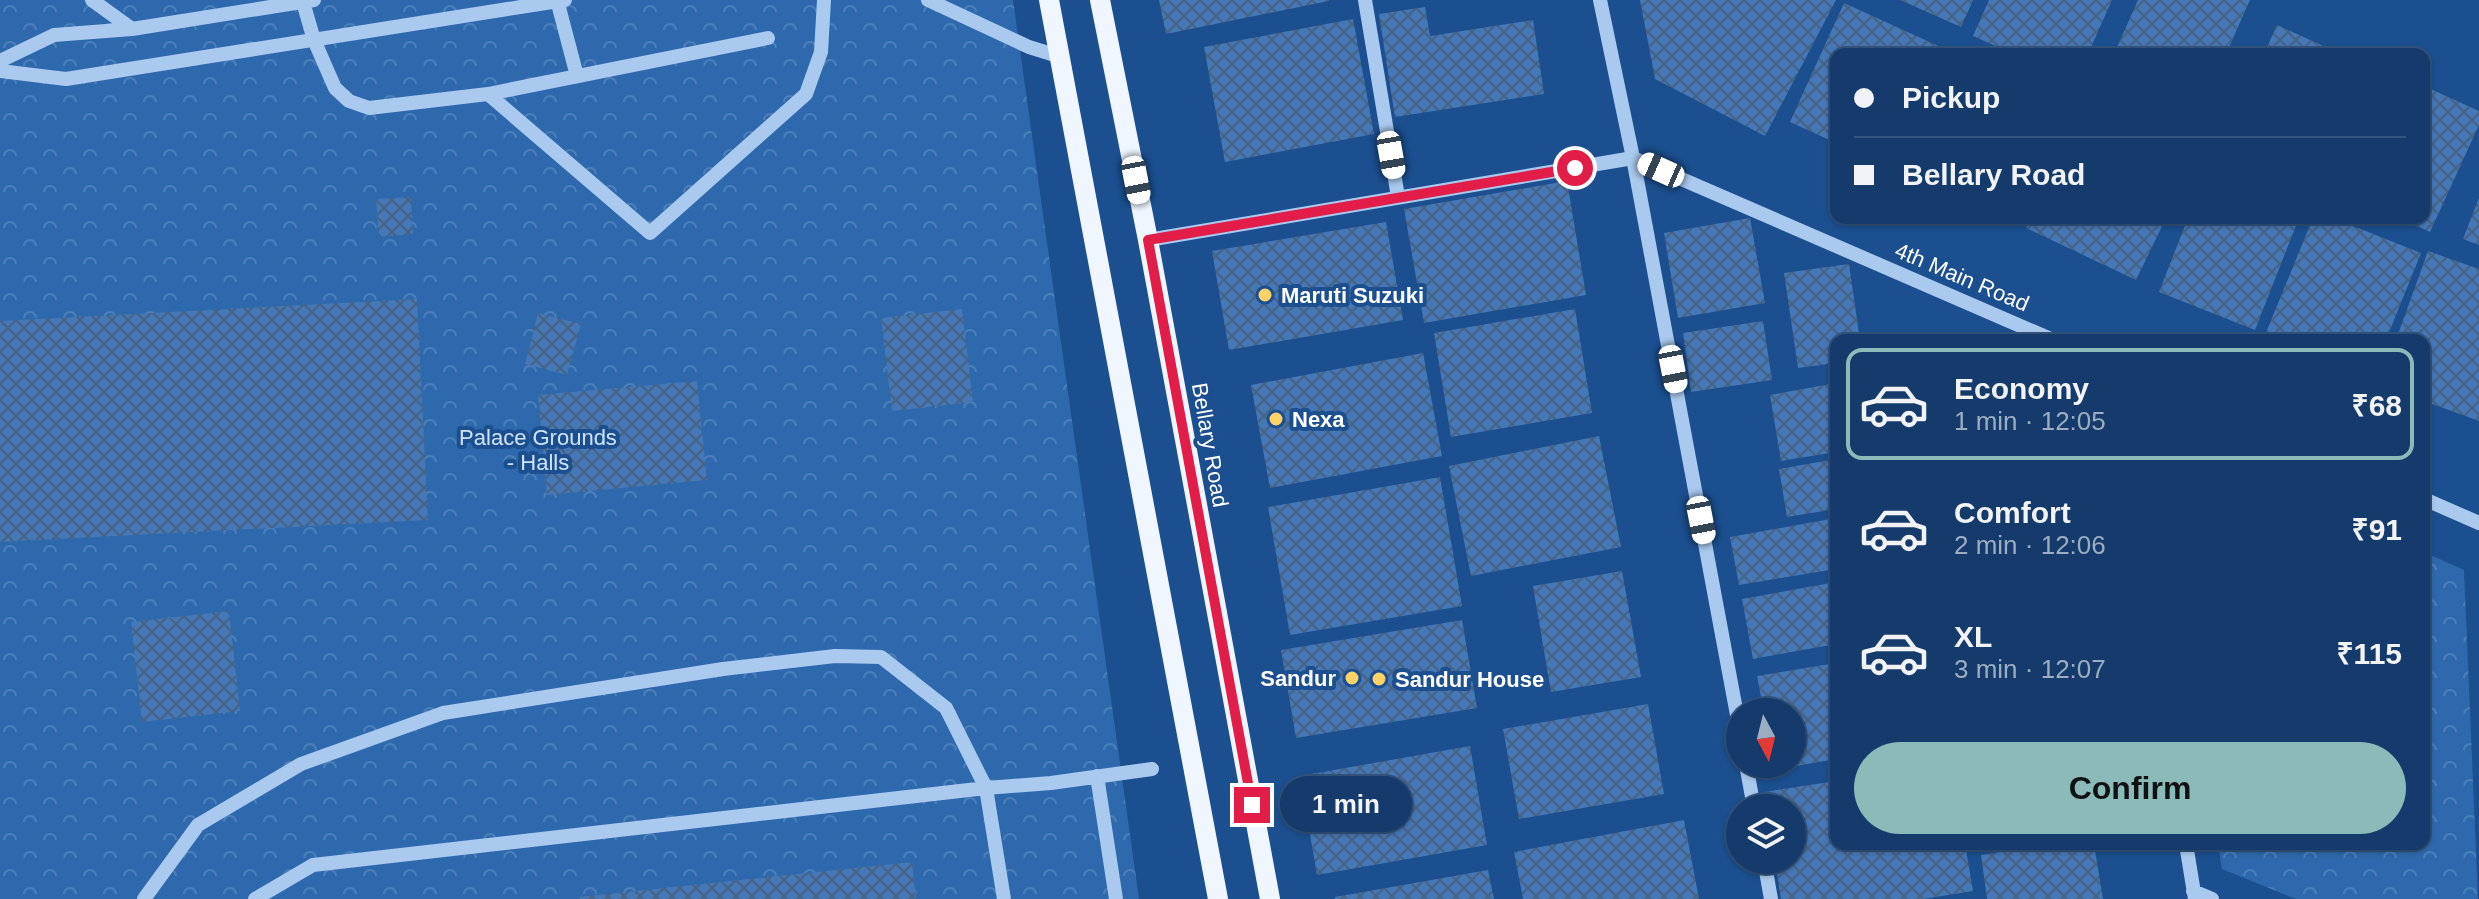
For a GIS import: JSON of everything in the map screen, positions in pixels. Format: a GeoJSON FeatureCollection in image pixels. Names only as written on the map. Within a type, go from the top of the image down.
{"type":"FeatureCollection","features":[{"type":"Feature","properties":{"kind":"main road"},"geometry":{"type":"LineString","coordinates":[[1049,0],[1218,899]]}},
{"type":"Feature","properties":{"kind":"main road","name":"Bellary Road"},"geometry":{"type":"LineString","coordinates":[[1100,0],[1148,240],[1270,899]]}},
{"type":"Feature","properties":{"kind":"street"},"geometry":{"type":"LineString","coordinates":[[92,0],[132,29]]}},
{"type":"Feature","properties":{"kind":"street"},"geometry":{"type":"LineString","coordinates":[[0,71],[66,79],[560,0],[577,76]]}},
{"type":"Feature","properties":{"kind":"street"},"geometry":{"type":"LineString","coordinates":[[488,94],[650,233],[806,94],[821,52],[824,0]]}},
{"type":"Feature","properties":{"kind":"street"},"geometry":{"type":"LineString","coordinates":[[928,0],[1029,47],[1058,56]]}},
{"type":"Feature","properties":{"kind":"street"},"geometry":{"type":"LineString","coordinates":[[1365,0],[1398,197]]}},
{"type":"Feature","properties":{"kind":"street"},"geometry":{"type":"LineString","coordinates":[[1600,0],[1633,158],[1734,698]]}},
{"type":"Feature","properties":{"kind":"street"},"geometry":{"type":"LineString","coordinates":[[0,61],[54,35],[132,29],[309,1],[314,40],[335,88],[349,101],[369,108],[488,94],[768,38]]}},
{"type":"Feature","properties":{"kind":"street"},"geometry":{"type":"LineString","coordinates":[[1148,240],[1633,158]]}},
{"type":"Feature","properties":{"kind":"street","name":"4th Main Road"},"geometry":{"type":"LineString","coordinates":[[1633,158],[2039,334]]}},
{"type":"Feature","properties":{"kind":"street"},"geometry":{"type":"LineString","coordinates":[[2430,502],[2479,523]]}},
{"type":"Feature","properties":{"kind":"street"},"geometry":{"type":"LineString","coordinates":[[144,899],[198,825],[301,764],[443,713],[723,669],[835,656],[881,657],[946,708],[986,788],[1004,899]]}},
{"type":"Feature","properties":{"kind":"street"},"geometry":{"type":"LineString","coordinates":[[255,899],[313,865],[1152,769]]}},
{"type":"Feature","properties":{"kind":"street"},"geometry":{"type":"LineString","coordinates":[[1097,776],[1116,899]]}},
{"type":"Feature","properties":{"kind":"street"},"geometry":{"type":"LineString","coordinates":[[2187,850],[2194,895],[2212,899]]}},
{"type":"Feature","properties":{"kind":"street"},"geometry":{"type":"LineString","coordinates":[[1767,874],[1771,899]]}},
{"type":"Feature","properties":{"kind":"green space","name":"Palace Grounds - Halls"},"geometry":{"type":"Polygon","coordinates":[[[0,0],[1013,0],[1139,899],[0,899],[0,0]]]}},
{"type":"Feature","properties":{"kind":"green space"},"geometry":{"type":"Polygon","coordinates":[[[2430,555],[2464,570],[2478,899],[2296,899],[2222,869],[2219,850],[2430,850],[2430,555]]]}},
{"type":"Feature","properties":{"kind":"building"},"geometry":{"type":"Polygon","coordinates":[[[1159,0],[1329,0],[1329,1],[1166,34],[1159,0]]]}},
{"type":"Feature","properties":{"kind":"building"},"geometry":{"type":"Polygon","coordinates":[[[1640,0],[1836,0],[1765,136],[1655,79],[1640,0]]]}},
{"type":"Feature","properties":{"kind":"building"},"geometry":{"type":"Polygon","coordinates":[[[1900,0],[1973,0],[1961,27],[1900,0]]]}},
{"type":"Feature","properties":{"kind":"building"},"geometry":{"type":"Polygon","coordinates":[[[1989,0],[2112,0],[2091,48],[2000,48],[1973,36],[1989,0]]]}},
{"type":"Feature","properties":{"kind":"building"},"geometry":{"type":"Polygon","coordinates":[[[2138,0],[2250,0],[2229,48],[2117,48],[2138,0]]]}},
{"type":"Feature","properties":{"kind":"building"},"geometry":{"type":"Polygon","coordinates":[[[1844,3],[1943,48],[1830,48],[1830,140],[1790,122],[1844,3]]]}},
{"type":"Feature","properties":{"kind":"building"},"geometry":{"type":"Polygon","coordinates":[[[1425,7],[1430,36],[1533,20],[1544,94],[1395,117],[1379,14],[1425,7]]]}},
{"type":"Feature","properties":{"kind":"building"},"geometry":{"type":"Polygon","coordinates":[[[1353,19],[1374,134],[1225,162],[1204,47],[1353,19]]]}},
{"type":"Feature","properties":{"kind":"building"},"geometry":{"type":"Polygon","coordinates":[[[2277,25],[2328,48],[2267,48],[2277,25]]]}},
{"type":"Feature","properties":{"kind":"building"},"geometry":{"type":"Polygon","coordinates":[[[2430,89],[2479,111],[2479,125],[2430,232],[2412,224],[2430,224],[2430,89]]]}},
{"type":"Feature","properties":{"kind":"building"},"geometry":{"type":"Polygon","coordinates":[[[1567,181],[1586,295],[1424,323],[1404,209],[1567,181]]]}},
{"type":"Feature","properties":{"kind":"building"},"geometry":{"type":"Polygon","coordinates":[[[411,197],[413,234],[379,237],[376,199],[411,197]]]}},
{"type":"Feature","properties":{"kind":"building"},"geometry":{"type":"Polygon","coordinates":[[[2479,198],[2479,245],[2463,239],[2479,198]]]}},
{"type":"Feature","properties":{"kind":"building"},"geometry":{"type":"Polygon","coordinates":[[[1750,218],[1765,303],[1678,318],[1664,233],[1750,218]]]}},
{"type":"Feature","properties":{"kind":"building"},"geometry":{"type":"Polygon","coordinates":[[[1386,222],[1403,320],[1229,350],[1212,251],[1386,222]]]}},
{"type":"Feature","properties":{"kind":"building"},"geometry":{"type":"Polygon","coordinates":[[[2028,224],[2163,224],[2136,280],[2026,228],[2028,224]]]}},
{"type":"Feature","properties":{"kind":"building"},"geometry":{"type":"Polygon","coordinates":[[[2186,224],[2297,224],[2255,330],[2159,292],[2186,224]]]}},
{"type":"Feature","properties":{"kind":"building"},"geometry":{"type":"Polygon","coordinates":[[[2311,224],[2348,224],[2421,253],[2388,334],[2265,334],[2311,224]]]}},
{"type":"Feature","properties":{"kind":"building"},"geometry":{"type":"Polygon","coordinates":[[[2428,251],[2479,269],[2479,421],[2430,403],[2430,334],[2398,334],[2428,251]]]}},
{"type":"Feature","properties":{"kind":"building"},"geometry":{"type":"Polygon","coordinates":[[[1849,264],[1859,334],[1830,334],[1830,364],[1798,368],[1784,273],[1849,264]]]}},
{"type":"Feature","properties":{"kind":"building"},"geometry":{"type":"Polygon","coordinates":[[[417,299],[428,520],[0,542],[0,321],[417,299]]]}},
{"type":"Feature","properties":{"kind":"building"},"geometry":{"type":"Polygon","coordinates":[[[962,309],[973,402],[892,411],[881,318],[962,309]]]}},
{"type":"Feature","properties":{"kind":"building"},"geometry":{"type":"Polygon","coordinates":[[[1575,309],[1592,413],[1451,437],[1434,333],[1575,309]]]}},
{"type":"Feature","properties":{"kind":"building"},"geometry":{"type":"Polygon","coordinates":[[[538,313],[581,324],[567,375],[525,364],[538,313]]]}},
{"type":"Feature","properties":{"kind":"building"},"geometry":{"type":"Polygon","coordinates":[[[1763,321],[1772,380],[1691,392],[1683,333],[1763,321]]]}},
{"type":"Feature","properties":{"kind":"building"},"geometry":{"type":"Polygon","coordinates":[[[1423,353],[1442,456],[1270,488],[1251,385],[1423,353]]]}},
{"type":"Feature","properties":{"kind":"building"},"geometry":{"type":"Polygon","coordinates":[[[697,381],[707,480],[547,495],[538,395],[697,381]]]}},
{"type":"Feature","properties":{"kind":"building"},"geometry":{"type":"Polygon","coordinates":[[[1830,384],[1830,453],[1781,461],[1770,395],[1830,384]]]}},
{"type":"Feature","properties":{"kind":"building"},"geometry":{"type":"Polygon","coordinates":[[[1599,436],[1621,547],[1471,576],[1449,466],[1599,436]]]}},
{"type":"Feature","properties":{"kind":"building"},"geometry":{"type":"Polygon","coordinates":[[[1830,460],[1830,510],[1787,517],[1779,469],[1830,460]]]}},
{"type":"Feature","properties":{"kind":"building"},"geometry":{"type":"Polygon","coordinates":[[[1440,477],[1462,606],[1290,635],[1268,507],[1440,477]]]}},
{"type":"Feature","properties":{"kind":"building"},"geometry":{"type":"Polygon","coordinates":[[[1830,519],[1830,570],[1739,585],[1730,537],[1830,519]]]}},
{"type":"Feature","properties":{"kind":"building"},"geometry":{"type":"Polygon","coordinates":[[[1622,571],[1641,677],[1551,692],[1533,586],[1622,571]]]}},
{"type":"Feature","properties":{"kind":"building"},"geometry":{"type":"Polygon","coordinates":[[[1830,583],[1830,645],[1753,659],[1742,599],[1830,583]]]}},
{"type":"Feature","properties":{"kind":"building"},"geometry":{"type":"Polygon","coordinates":[[[229,611],[240,711],[142,722],[131,622],[229,611]]]}},
{"type":"Feature","properties":{"kind":"building","name":"Sandur House"},"geometry":{"type":"Polygon","coordinates":[[[1462,620],[1477,708],[1296,738],[1281,650],[1462,620]]]}},
{"type":"Feature","properties":{"kind":"building"},"geometry":{"type":"Polygon","coordinates":[[[1830,664],[1830,760],[1806,764],[1806,698],[1761,698],[1757,676],[1830,664]]]}},
{"type":"Feature","properties":{"kind":"building"},"geometry":{"type":"Polygon","coordinates":[[[1648,704],[1664,794],[1519,819],[1503,729],[1648,704]]]}},
{"type":"Feature","properties":{"kind":"building"},"geometry":{"type":"Polygon","coordinates":[[[1470,746],[1487,845],[1317,875],[1300,776],[1470,746]]]}},
{"type":"Feature","properties":{"kind":"building"},"geometry":{"type":"Polygon","coordinates":[[[1830,782],[1830,850],[1966,850],[1973,891],[1923,899],[1781,899],[1777,874],[1806,874],[1806,794],[1764,794],[1830,782]]]}},
{"type":"Feature","properties":{"kind":"building"},"geometry":{"type":"Polygon","coordinates":[[[1684,820],[1699,899],[1523,899],[1514,852],[1684,820]]]}},
{"type":"Feature","properties":{"kind":"building"},"geometry":{"type":"Polygon","coordinates":[[[2014,850],[2095,850],[2103,899],[1987,899],[1981,855],[2014,850]]]}},
{"type":"Feature","properties":{"kind":"building"},"geometry":{"type":"Polygon","coordinates":[[[912,862],[916,899],[579,899],[579,897],[912,862]]]}},
{"type":"Feature","properties":{"kind":"building"},"geometry":{"type":"Polygon","coordinates":[[[1488,870],[1494,899],[1335,899],[1335,897],[1488,870]]]}},
{"type":"Feature","properties":{"kind":"place","name":"Maruti Suzuki"},"geometry":{"type":"Point","coordinates":[1265,295]}},
{"type":"Feature","properties":{"kind":"place","name":"Nexa"},"geometry":{"type":"Point","coordinates":[1276,419]}},
{"type":"Feature","properties":{"kind":"place","name":"Sandur"},"geometry":{"type":"Point","coordinates":[1352,678]}},
{"type":"Feature","properties":{"kind":"place","name":"Sandur House"},"geometry":{"type":"Point","coordinates":[1379,679]}},
{"type":"Feature","properties":{"kind":"route"},"geometry":{"type":"LineString","coordinates":[[1252,805],[1148,240],[1575,168]]}}]}
